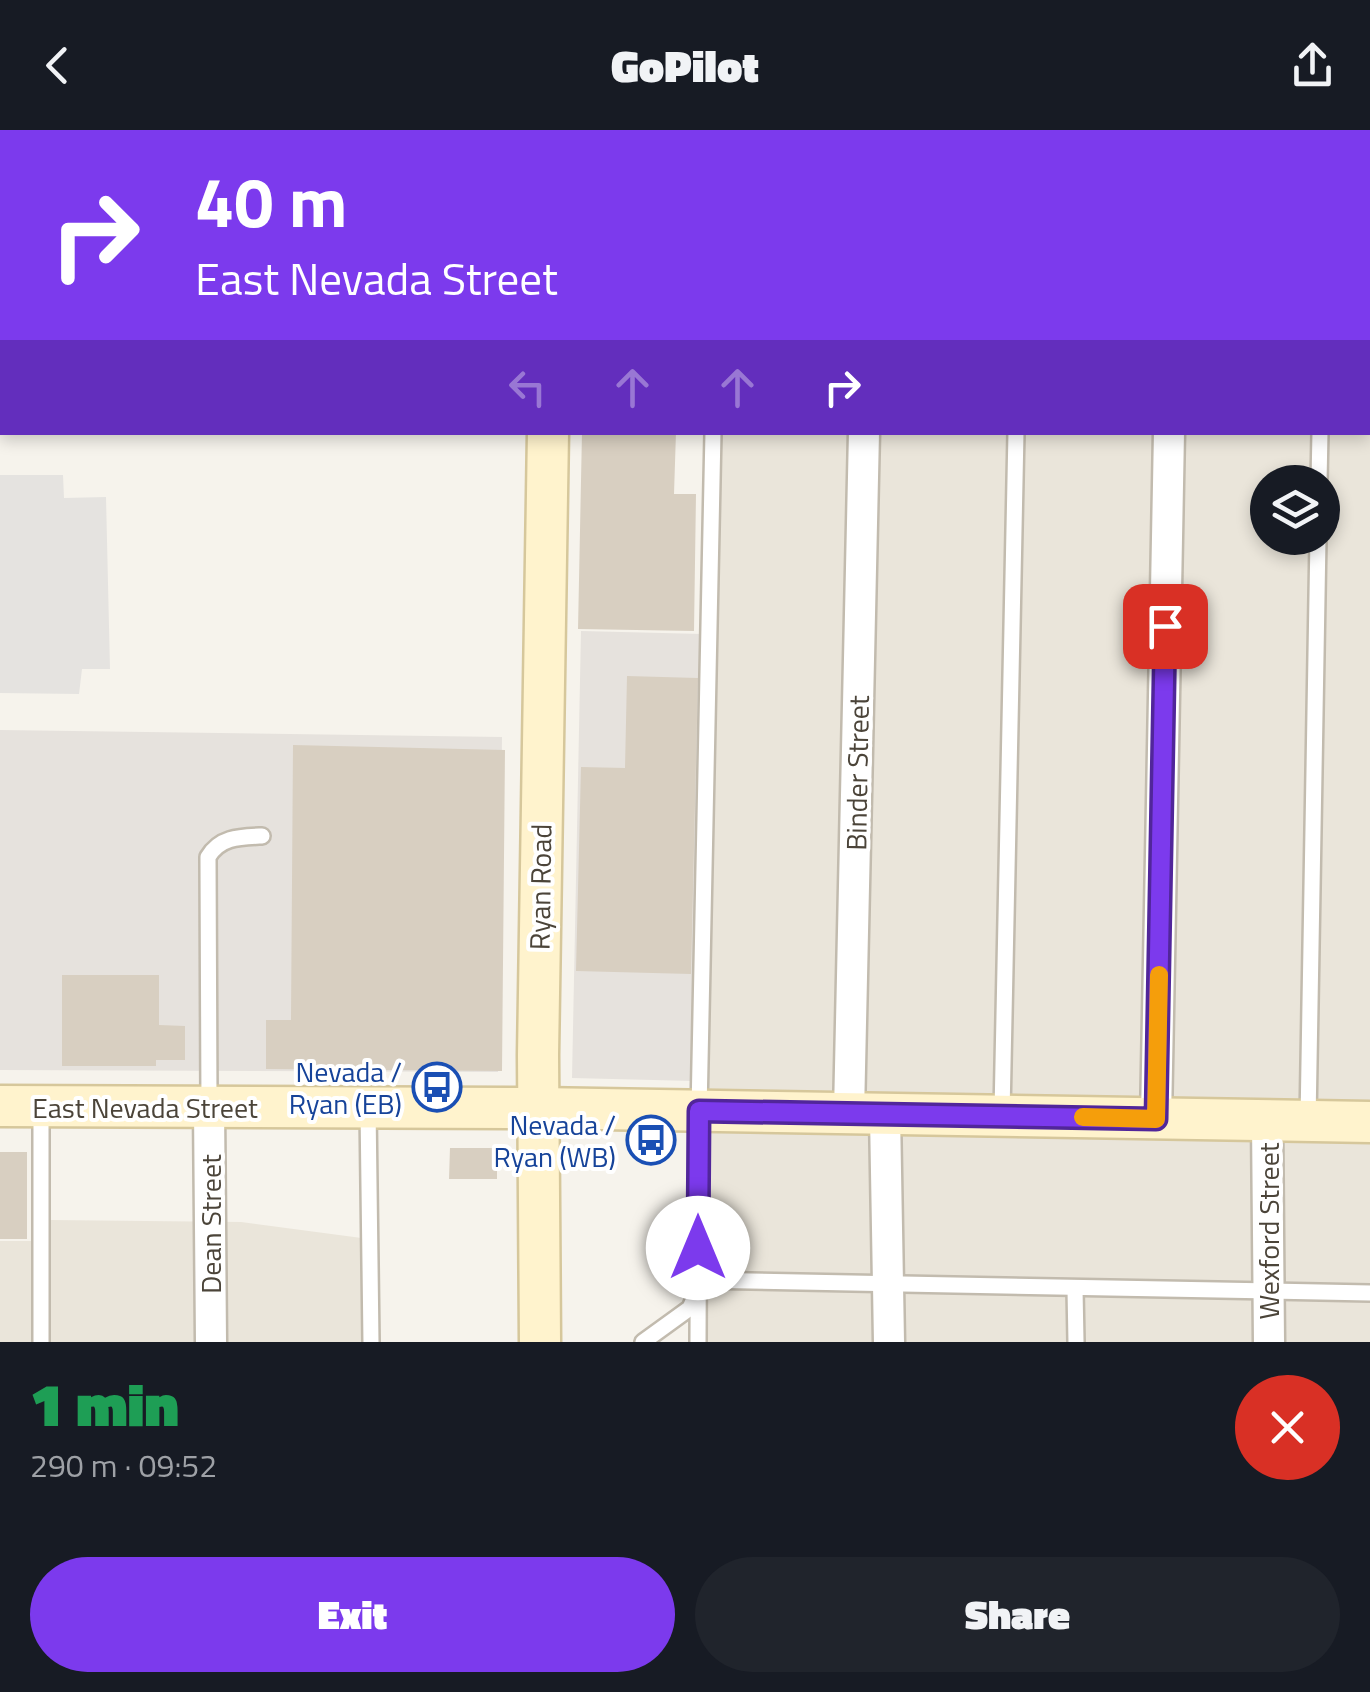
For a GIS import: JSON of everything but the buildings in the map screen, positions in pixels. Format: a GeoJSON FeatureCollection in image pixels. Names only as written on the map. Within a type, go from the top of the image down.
{"type":"FeatureCollection","features":[{"type":"Feature","properties":{"kind":"street","name":"Ryan Road"},"geometry":{"type":"LineString","coordinates":[[540,1342],[538,1108],[548,435]]}},
{"type":"Feature","properties":{"kind":"street","name":"Binder Street"},"geometry":{"type":"LineString","coordinates":[[864,435],[867,1113],[888,1284],[889,1342]]}},
{"type":"Feature","properties":{"kind":"street"},"geometry":{"type":"LineString","coordinates":[[1156,1119],[1169,435]]}},
{"type":"Feature","properties":{"kind":"street","name":"East Nevada Street"},"geometry":{"type":"LineString","coordinates":[[0,1106],[538,1108],[1370,1122]]}},
{"type":"Feature","properties":{"kind":"street","name":"Dean Street"},"geometry":{"type":"LineString","coordinates":[[209,1107],[211,1342]]}},
{"type":"Feature","properties":{"kind":"street","name":"Wexford Street"},"geometry":{"type":"LineString","coordinates":[[1267,1120],[1269,1342]]}},
{"type":"Feature","properties":{"kind":"lane"},"geometry":{"type":"LineString","coordinates":[[698,1342],[713,435]]}},
{"type":"Feature","properties":{"kind":"lane"},"geometry":{"type":"LineString","coordinates":[[1002,1116],[1016,435]]}},
{"type":"Feature","properties":{"kind":"lane"},"geometry":{"type":"LineString","coordinates":[[1319,465],[1320,435]]}},
{"type":"Feature","properties":{"kind":"lane"},"geometry":{"type":"LineString","coordinates":[[1308,1121],[1318,555]]}},
{"type":"Feature","properties":{"kind":"lane"},"geometry":{"type":"LineString","coordinates":[[209,1107],[208,858],[216,844],[236,837],[262,836]]}},
{"type":"Feature","properties":{"kind":"lane"},"geometry":{"type":"LineString","coordinates":[[41,1106],[42,1342]]}},
{"type":"Feature","properties":{"kind":"lane"},"geometry":{"type":"LineString","coordinates":[[368,1108],[371,1342]]}},
{"type":"Feature","properties":{"kind":"lane"},"geometry":{"type":"LineString","coordinates":[[698,1280],[1370,1293]]}},
{"type":"Feature","properties":{"kind":"lane"},"geometry":{"type":"LineString","coordinates":[[643,1342],[690,1308],[698,1280]]}},
{"type":"Feature","properties":{"kind":"lane"},"geometry":{"type":"LineString","coordinates":[[1076,1288],[1076,1342]]}},
{"type":"Feature","properties":{"kind":"shaded area"},"geometry":{"type":"Polygon","coordinates":[[[703,435],[1370,435],[1370,1342],[692,1342],[703,435]]]}},
{"type":"Feature","properties":{"kind":"shaded area"},"geometry":{"type":"Polygon","coordinates":[[[0,475],[63,475],[64,498],[106,497],[110,669],[82,669],[79,694],[0,693],[0,475]]]}},
{"type":"Feature","properties":{"kind":"shaded area"},"geometry":{"type":"Polygon","coordinates":[[[581,631],[703,634],[694,1081],[572,1078],[581,631]]]}},
{"type":"Feature","properties":{"kind":"shaded area"},"geometry":{"type":"Polygon","coordinates":[[[0,730],[502,737],[498,1072],[0,1070],[0,730]]]}},
{"type":"Feature","properties":{"kind":"shaded area"},"geometry":{"type":"Polygon","coordinates":[[[50,1220],[241,1222],[369,1239],[368,1342],[0,1342],[0,1241],[50,1241],[50,1220]]]}},
{"type":"Feature","properties":{"kind":"slow traffic"},"geometry":{"type":"LineString","coordinates":[[1083,1117],[1156,1119],[1159,975]]}},
{"type":"Feature","properties":{"kind":"place","name":"Nevada / Ryan (EB)"},"geometry":{"type":"Point","coordinates":[437,1087]}},
{"type":"Feature","properties":{"kind":"place","name":"Nevada / Ryan (WB)"},"geometry":{"type":"Point","coordinates":[651,1140]}},
{"type":"Feature","properties":{"kind":"route"},"geometry":{"type":"LineString","coordinates":[[698,1248],[699,1111],[1156,1119],[1165,626]]}}]}
